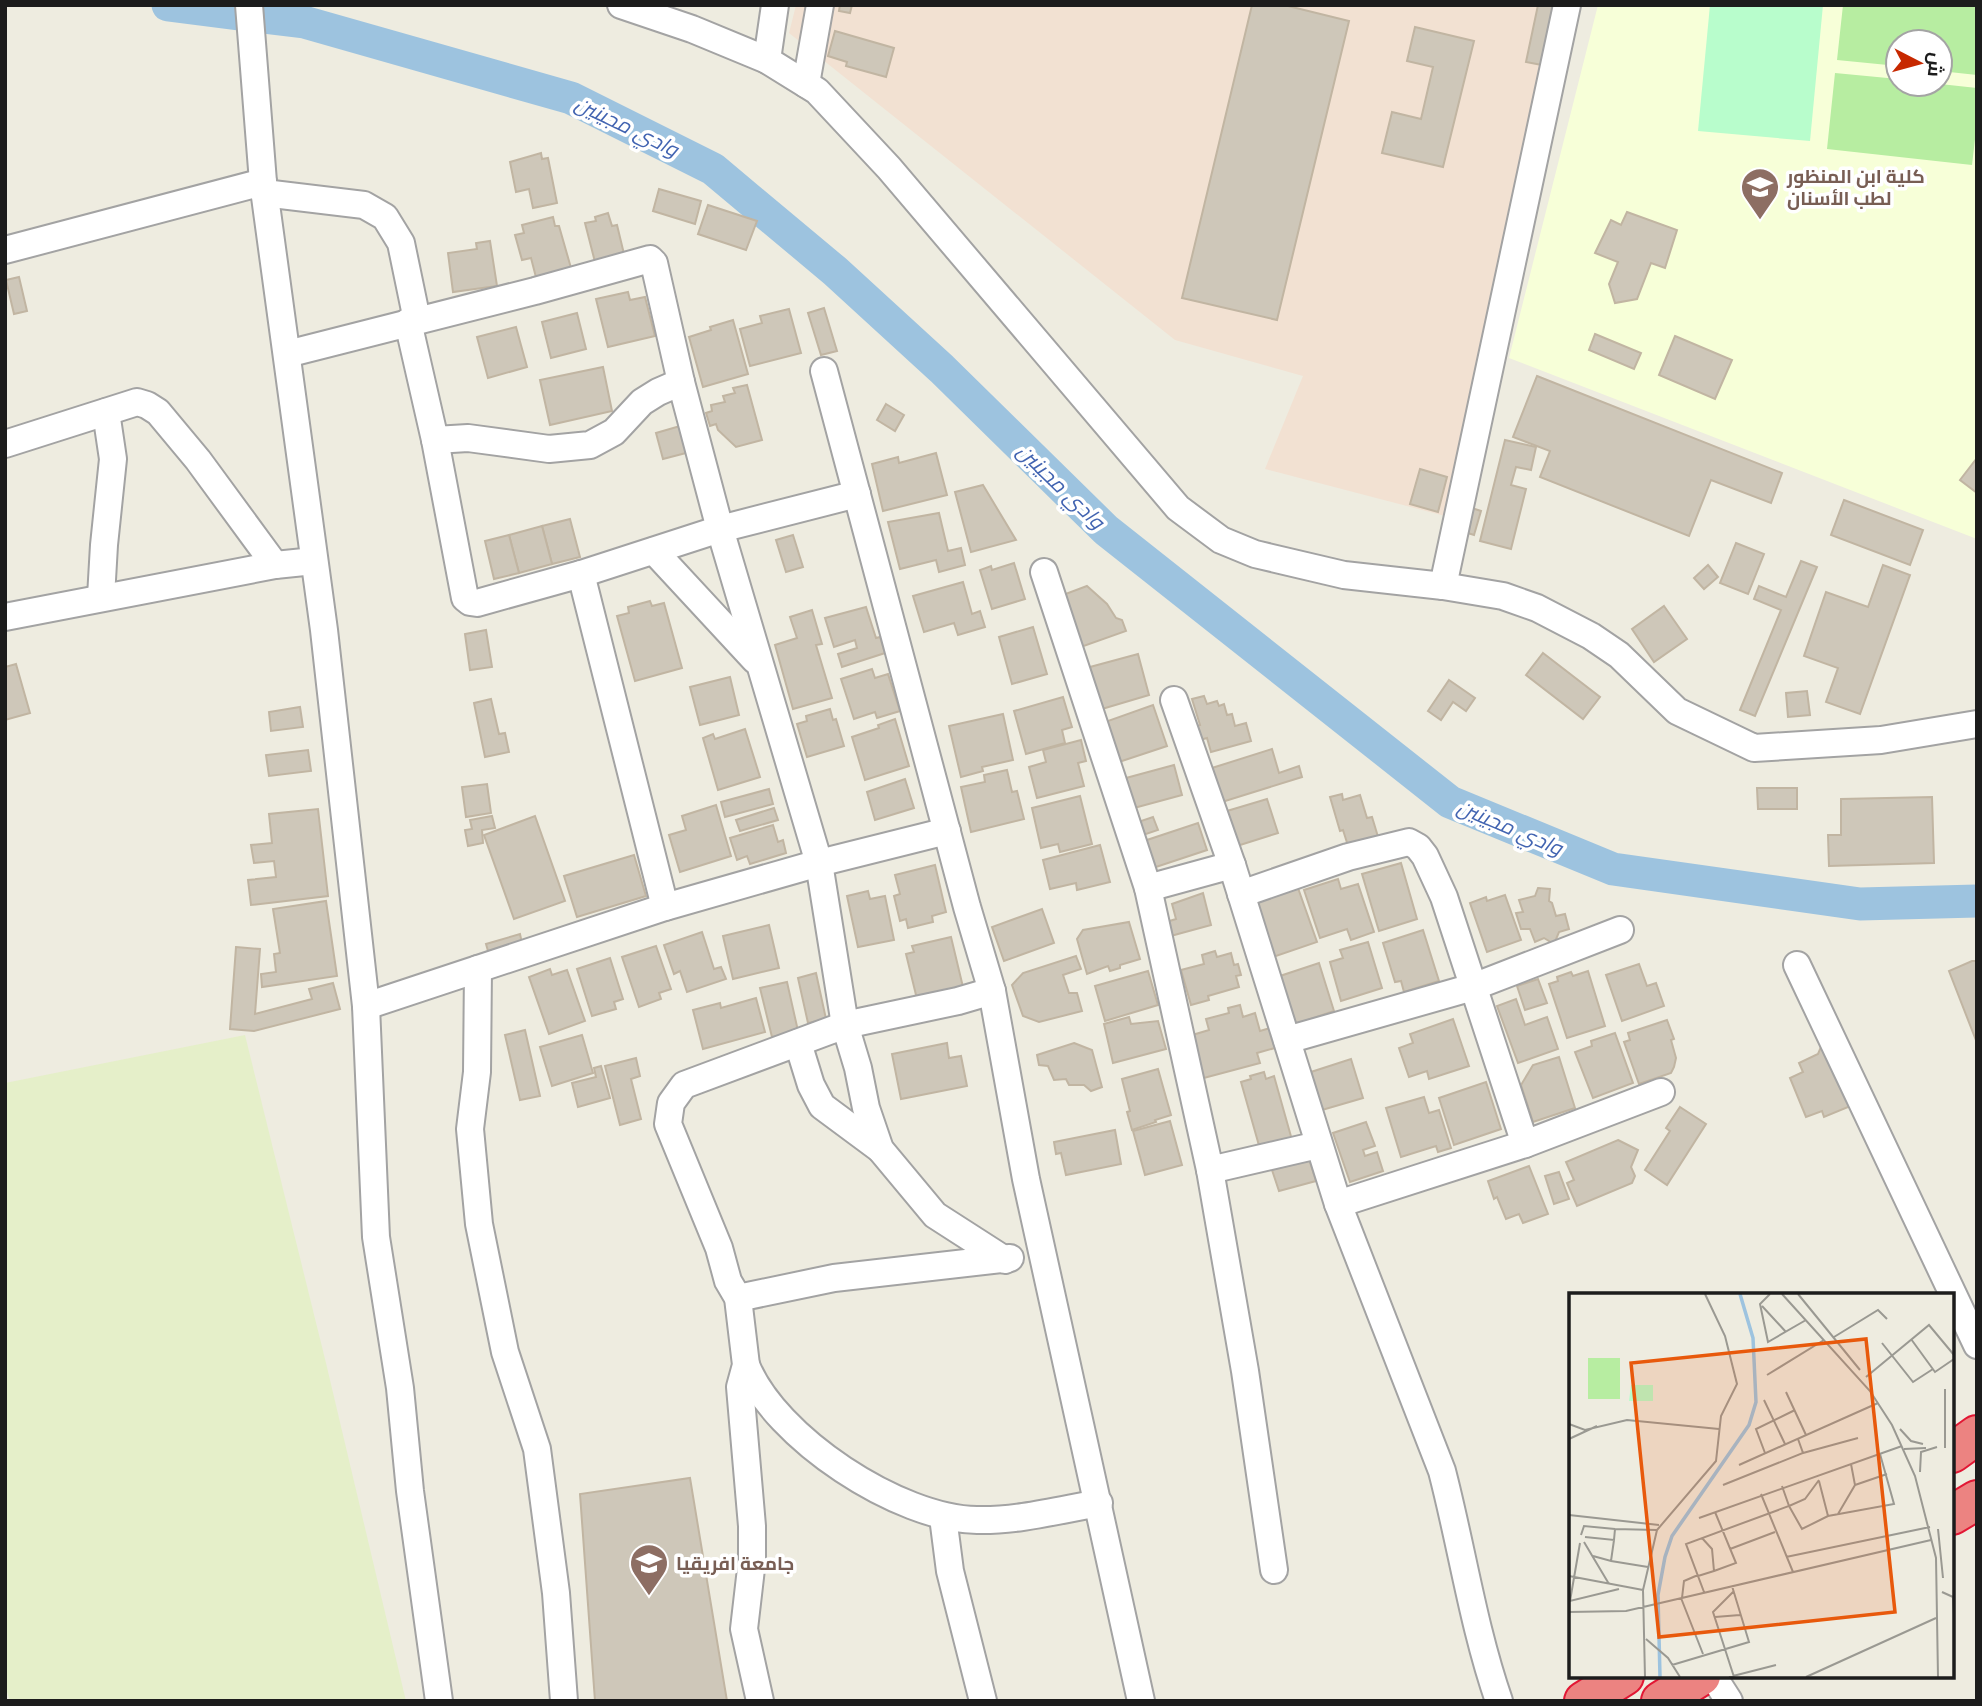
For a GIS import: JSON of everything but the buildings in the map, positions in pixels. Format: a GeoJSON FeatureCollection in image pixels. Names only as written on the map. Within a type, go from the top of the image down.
{"type":"FeatureCollection","features":[{"type":"Feature","properties":{"kind":"highway"},"geometry":{"type":"LineString","coordinates":[[1954,1452],[1977,1435]]}},
{"type":"Feature","properties":{"kind":"highway"},"geometry":{"type":"LineString","coordinates":[[1954,1514],[1977,1500]]}},
{"type":"Feature","properties":{"kind":"highway"},"geometry":{"type":"LineString","coordinates":[[1584,1701],[1621,1678]]}},
{"type":"Feature","properties":{"kind":"highway"},"geometry":{"type":"LineString","coordinates":[[1661,1701],[1698,1678]]}},
{"type":"Feature","properties":{"kind":"street"},"geometry":{"type":"LineString","coordinates":[[249,5],[264,188],[314,561],[366,1006],[376,1237],[400,1388],[410,1491],[439,1701]]}},
{"type":"Feature","properties":{"kind":"street"},"geometry":{"type":"LineString","coordinates":[[621,5],[692,29],[767,60],[817,92],[898,179],[1178,508],[1221,540],[1255,555],[1344,575],[1503,596],[1537,608],[1619,655],[1677,711],[1754,748],[1881,740],[1977,724]]}},
{"type":"Feature","properties":{"kind":"street"},"geometry":{"type":"LineString","coordinates":[[767,60],[775,5]]}},
{"type":"Feature","properties":{"kind":"street"},"geometry":{"type":"LineString","coordinates":[[806,84],[820,5]]}},
{"type":"Feature","properties":{"kind":"street"},"geometry":{"type":"LineString","coordinates":[[1443,586],[1567,5]]}},
{"type":"Feature","properties":{"kind":"street"},"geometry":{"type":"LineString","coordinates":[[5,250],[264,188],[364,205],[385,217],[401,243],[412,321],[465,598],[477,603],[581,574],[720,529],[857,494]]}},
{"type":"Feature","properties":{"kind":"street"},"geometry":{"type":"LineString","coordinates":[[287,354],[650,259],[654,263],[681,383],[720,529],[819,863],[845,1026],[858,1068],[866,1108],[880,1149]]}},
{"type":"Feature","properties":{"kind":"street"},"geometry":{"type":"LineString","coordinates":[[824,371],[992,991],[1026,1180],[1141,1701]]}},
{"type":"Feature","properties":{"kind":"street"},"geometry":{"type":"LineString","coordinates":[[435,440],[468,438],[549,449],[590,445],[614,432],[642,402],[681,383]]}},
{"type":"Feature","properties":{"kind":"street"},"geometry":{"type":"LineString","coordinates":[[5,444],[137,402],[147,405],[158,412],[198,460],[275,565]]}},
{"type":"Feature","properties":{"kind":"street"},"geometry":{"type":"LineString","coordinates":[[101,597],[113,459],[106,412]]}},
{"type":"Feature","properties":{"kind":"street"},"geometry":{"type":"LineString","coordinates":[[654,551],[760,665]]}},
{"type":"Feature","properties":{"kind":"street"},"geometry":{"type":"LineString","coordinates":[[5,617],[275,565],[314,561]]}},
{"type":"Feature","properties":{"kind":"street"},"geometry":{"type":"LineString","coordinates":[[1044,572],[1148,888],[1210,1170],[1245,1371],[1274,1570]]}},
{"type":"Feature","properties":{"kind":"street"},"geometry":{"type":"LineString","coordinates":[[581,574],[665,907]]}},
{"type":"Feature","properties":{"kind":"street"},"geometry":{"type":"LineString","coordinates":[[1174,700],[1233,865],[1338,1204],[1442,1471],[1474,1620],[1499,1701]]}},
{"type":"Feature","properties":{"kind":"street"},"geometry":{"type":"LineString","coordinates":[[366,1006],[665,907],[819,863],[947,831]]}},
{"type":"Feature","properties":{"kind":"street"},"geometry":{"type":"LineString","coordinates":[[1241,894],[1348,857],[1409,842],[1418,847],[1444,897],[1525,1144]]}},
{"type":"Feature","properties":{"kind":"street"},"geometry":{"type":"LineString","coordinates":[[1148,888],[1233,865]]}},
{"type":"Feature","properties":{"kind":"street"},"geometry":{"type":"LineString","coordinates":[[1287,1040],[1473,987],[1620,930]]}},
{"type":"Feature","properties":{"kind":"street"},"geometry":{"type":"LineString","coordinates":[[1797,965],[1952,1293]]}},
{"type":"Feature","properties":{"kind":"street"},"geometry":{"type":"LineString","coordinates":[[478,969],[477,1072],[470,1129],[479,1224],[505,1352],[537,1449],[555,1593],[564,1701]]}},
{"type":"Feature","properties":{"kind":"street"},"geometry":{"type":"LineString","coordinates":[[992,991],[845,1026],[684,1085],[671,1103],[668,1124],[719,1248],[728,1282],[738,1298],[746,1365],[754,1385],[814,1450],[852,1476],[904,1502],[943,1517],[977,1520],[1099,1503]]}},
{"type":"Feature","properties":{"kind":"street"},"geometry":{"type":"LineString","coordinates":[[798,1043],[811,1085],[822,1106],[880,1149],[935,1215],[1005,1260]]}},
{"type":"Feature","properties":{"kind":"street"},"geometry":{"type":"LineString","coordinates":[[1338,1204],[1525,1144],[1661,1092]]}},
{"type":"Feature","properties":{"kind":"street"},"geometry":{"type":"LineString","coordinates":[[1210,1170],[1318,1145]]}},
{"type":"Feature","properties":{"kind":"street"},"geometry":{"type":"LineString","coordinates":[[738,1298],[834,1278],[1005,1260],[1042,1250]]}},
{"type":"Feature","properties":{"kind":"street"},"geometry":{"type":"LineString","coordinates":[[1954,1296],[1977,1345]]}},
{"type":"Feature","properties":{"kind":"street"},"geometry":{"type":"LineString","coordinates":[[746,1365],[740,1387],[752,1526],[752,1559],[744,1629],[760,1701]]}},
{"type":"Feature","properties":{"kind":"street"},"geometry":{"type":"LineString","coordinates":[[943,1517],[950,1571],[983,1701]]}},
{"type":"Feature","properties":{"kind":"street"},"geometry":{"type":"LineString","coordinates":[[1714,1678],[1729,1701]]}},
{"type":"Feature","properties":{"kind":"shaded area"},"geometry":{"type":"Polygon","coordinates":[[[796,5],[1565,5],[1449,517],[1265,469],[1303,376],[1175,340],[789,33],[796,5]]]}},
{"type":"Feature","properties":{"kind":"shaded area","name":"كلية ابن المنظور لطب الأسنان"},"geometry":{"type":"Polygon","coordinates":[[[1598,5],[1977,5],[1977,539],[1509,358],[1598,5]]]}},
{"type":"Feature","properties":{"kind":"shaded area"},"geometry":{"type":"Polygon","coordinates":[[[245,1035],[406,1701],[10,1701],[5,1686],[5,1083],[245,1035]]]}},
{"type":"Feature","properties":{"kind":"green space"},"geometry":{"type":"Polygon","coordinates":[[[1710,5],[1823,5],[1810,141],[1698,131],[1710,5]]]}},
{"type":"Feature","properties":{"kind":"green space"},"geometry":{"type":"Polygon","coordinates":[[[1843,5],[1977,5],[1977,75],[1954,73],[1954,28],[1884,28],[1884,65],[1837,60],[1843,5]]]}},
{"type":"Feature","properties":{"kind":"green space"},"geometry":{"type":"Polygon","coordinates":[[[1835,73],[1884,78],[1884,98],[1954,98],[1954,86],[1977,88],[1977,122],[1972,165],[1827,149],[1835,73]]]}},
{"type":"Feature","properties":{"kind":"waterway","name":"وادي مجينين"},"geometry":{"type":"LineString","coordinates":[[168,5],[304,22],[571,98],[713,169],[835,271],[942,369],[1106,530],[1450,802],[1613,869],[1860,904],[1977,901]]}},
{"type":"Feature","properties":{"kind":"place","name":"كلية ابن المنظور لطب الأسنان"},"geometry":{"type":"Point","coordinates":[1760,221]}},
{"type":"Feature","properties":{"kind":"place","name":"جامعة افريقيا"},"geometry":{"type":"Point","coordinates":[649,1597]}}]}
